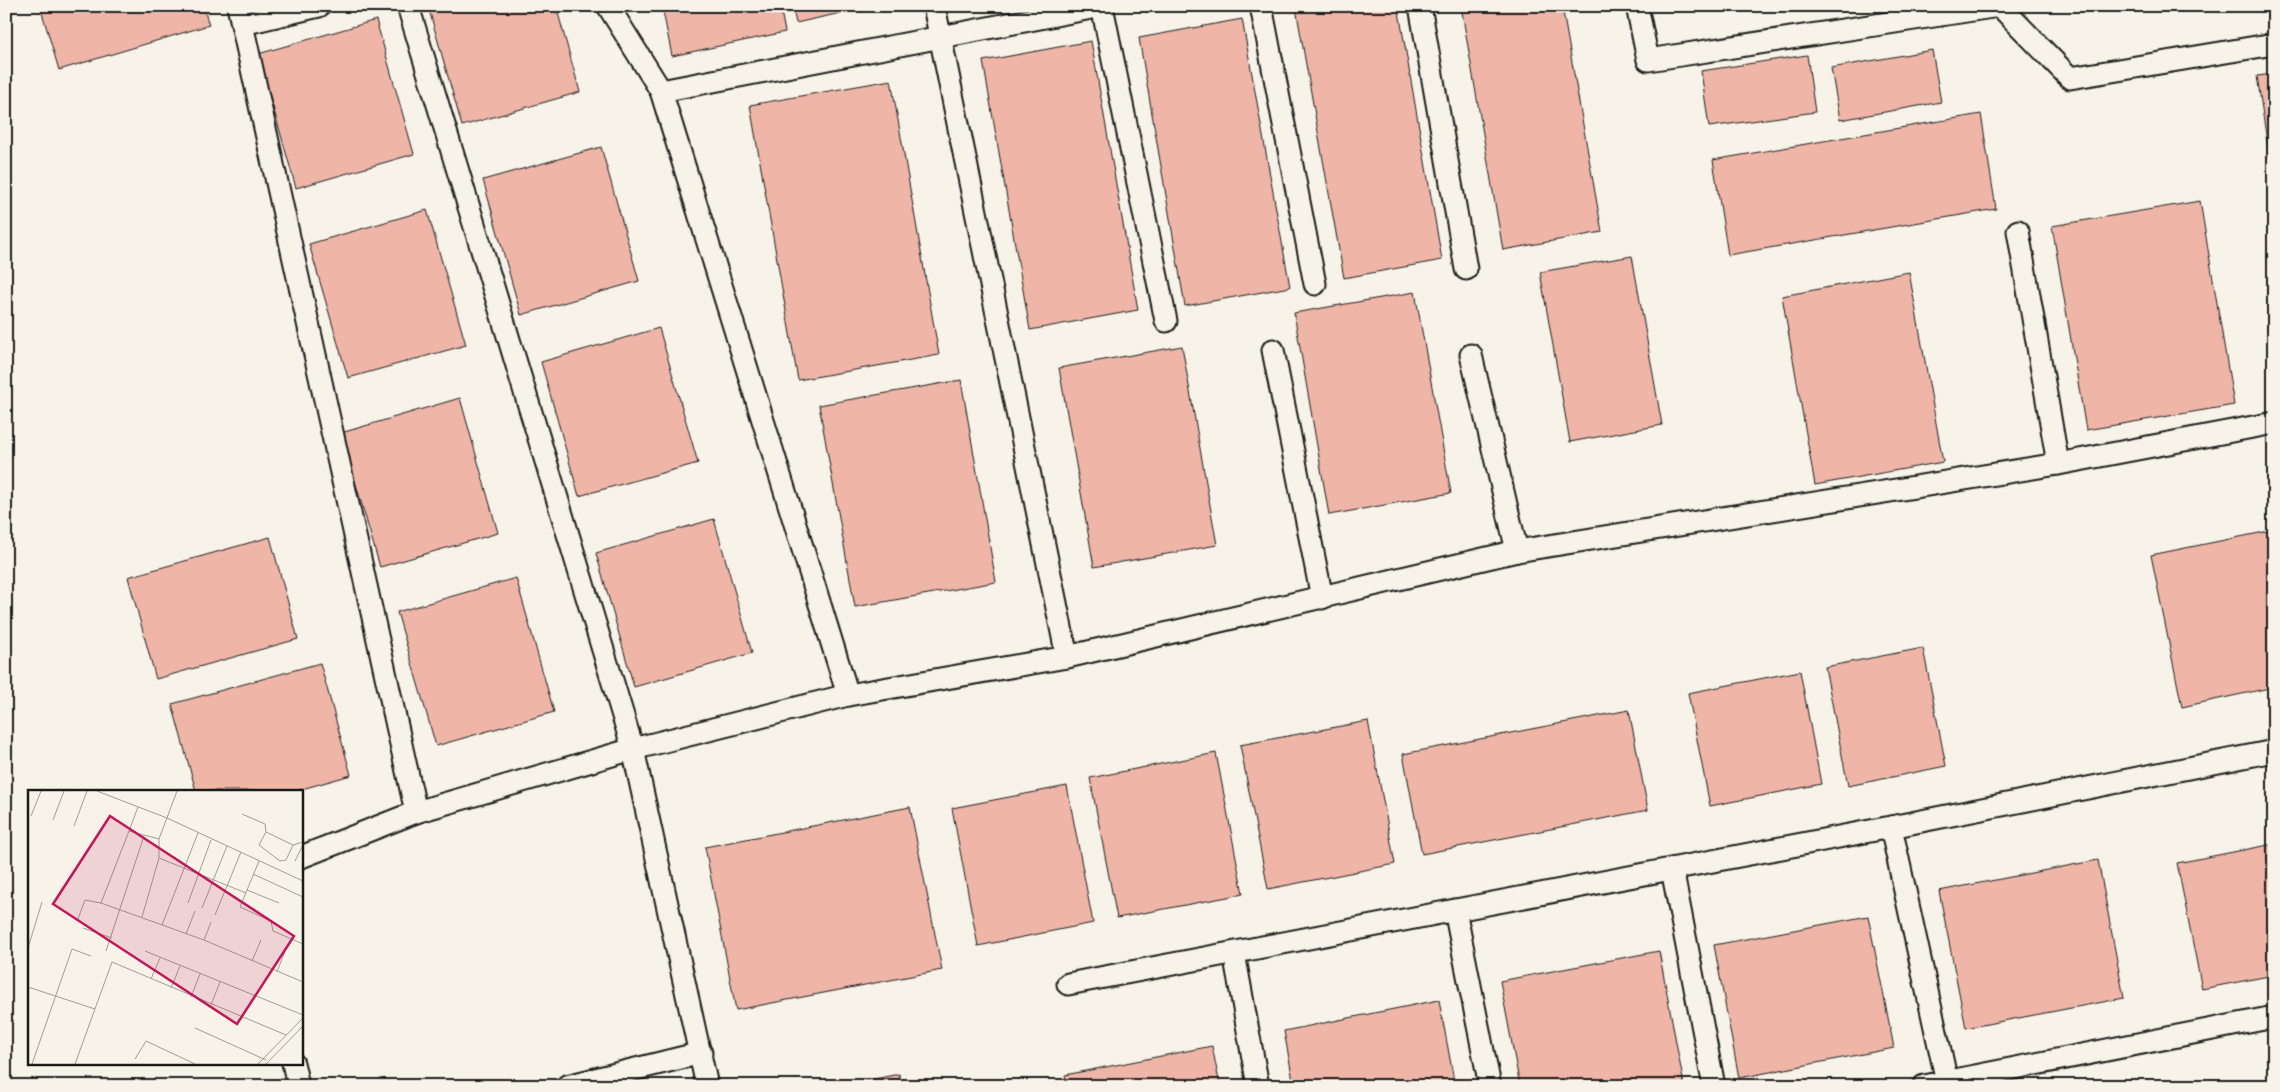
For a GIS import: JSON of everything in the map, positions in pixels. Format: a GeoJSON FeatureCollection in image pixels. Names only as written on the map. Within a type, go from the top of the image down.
{"type":"FeatureCollection","features":[{"type":"Feature","properties":{"kind":"lane"},"geometry":{"type":"LineString","coordinates":[[319,6],[240,15],[416,812]]}},
{"type":"Feature","properties":{"kind":"lane"},"geometry":{"type":"LineString","coordinates":[[408,6],[632,748],[707,1086]]}},
{"type":"Feature","properties":{"kind":"lane"},"geometry":{"type":"LineString","coordinates":[[608,6],[661,91],[848,694]]}},
{"type":"Feature","properties":{"kind":"lane"},"geometry":{"type":"LineString","coordinates":[[934,6],[1067,657]]}},
{"type":"Feature","properties":{"kind":"lane"},"geometry":{"type":"LineString","coordinates":[[661,91],[1102,6],[1166,321]]}},
{"type":"Feature","properties":{"kind":"lane"},"geometry":{"type":"LineString","coordinates":[[1261,6],[1315,284]]}},
{"type":"Feature","properties":{"kind":"lane"},"geometry":{"type":"LineString","coordinates":[[1420,6],[1466,269]]}},
{"type":"Feature","properties":{"kind":"lane"},"geometry":{"type":"LineString","coordinates":[[1637,6],[1648,60],[2000,6],[2070,78],[2274,44]]}},
{"type":"Feature","properties":{"kind":"lane"},"geometry":{"type":"LineString","coordinates":[[2018,231],[2058,464]]}},
{"type":"Feature","properties":{"kind":"lane"},"geometry":{"type":"LineString","coordinates":[[1273,350],[1322,598]]}},
{"type":"Feature","properties":{"kind":"lane"},"geometry":{"type":"LineString","coordinates":[[1471,355],[1517,552]]}},
{"type":"Feature","properties":{"kind":"lane"},"geometry":{"type":"LineString","coordinates":[[302,857],[416,812],[632,748],[848,694],[1067,657],[1517,552],[2058,464],[2274,423]]}},
{"type":"Feature","properties":{"kind":"lane"},"geometry":{"type":"LineString","coordinates":[[1068,984],[1891,827],[2274,751]]}},
{"type":"Feature","properties":{"kind":"lane"},"geometry":{"type":"LineString","coordinates":[[1891,827],[1947,1082]]}},
{"type":"Feature","properties":{"kind":"lane"},"geometry":{"type":"LineString","coordinates":[[1672,869],[1714,1086]]}},
{"type":"Feature","properties":{"kind":"lane"},"geometry":{"type":"LineString","coordinates":[[1455,910],[1490,1086]]}},
{"type":"Feature","properties":{"kind":"lane"},"geometry":{"type":"LineString","coordinates":[[1234,953],[1258,1086]]}},
{"type":"Feature","properties":{"kind":"lane"},"geometry":{"type":"LineString","coordinates":[[1924,1086],[2274,1017]]}},
{"type":"Feature","properties":{"kind":"lane"},"geometry":{"type":"LineString","coordinates":[[567,1086],[701,1053]]}},
{"type":"Feature","properties":{"kind":"lane"},"geometry":{"type":"LineString","coordinates":[[293,1064],[298,1084]]}},
{"type":"Feature","properties":{"kind":"building"},"geometry":{"type":"Polygon","coordinates":[[[40,6],[203,6],[209,25],[59,70],[40,6]]]}},
{"type":"Feature","properties":{"kind":"building"},"geometry":{"type":"Polygon","coordinates":[[[428,6],[556,6],[580,92],[462,126],[428,6]]]}},
{"type":"Feature","properties":{"kind":"building"},"geometry":{"type":"Polygon","coordinates":[[[662,6],[780,6],[785,32],[672,56],[662,6]]]}},
{"type":"Feature","properties":{"kind":"building"},"geometry":{"type":"Polygon","coordinates":[[[792,6],[872,6],[796,23],[792,6]]]}},
{"type":"Feature","properties":{"kind":"building"},"geometry":{"type":"Polygon","coordinates":[[[1304,6],[1398,6],[1442,260],[1344,278],[1296,8],[1304,6]]]}},
{"type":"Feature","properties":{"kind":"building"},"geometry":{"type":"Polygon","coordinates":[[[1461,6],[1562,6],[1602,232],[1503,250],[1461,6]]]}},
{"type":"Feature","properties":{"kind":"building"},"geometry":{"type":"Polygon","coordinates":[[[1679,6],[1702,6],[1679,11],[1679,6]]]}},
{"type":"Feature","properties":{"kind":"building"},"geometry":{"type":"Polygon","coordinates":[[[1242,19],[1290,287],[1185,306],[1139,38],[1242,19]]]}},
{"type":"Feature","properties":{"kind":"building"},"geometry":{"type":"Polygon","coordinates":[[[376,20],[414,154],[296,188],[258,54],[376,20]]]}},
{"type":"Feature","properties":{"kind":"building"},"geometry":{"type":"Polygon","coordinates":[[[1091,41],[1138,310],[1030,330],[983,61],[1091,41]]]}},
{"type":"Feature","properties":{"kind":"building"},"geometry":{"type":"Polygon","coordinates":[[[1932,50],[1941,102],[1840,120],[1831,68],[1932,50]]]}},
{"type":"Feature","properties":{"kind":"building"},"geometry":{"type":"Polygon","coordinates":[[[1807,55],[1815,112],[1709,127],[1701,71],[1807,55]]]}},
{"type":"Feature","properties":{"kind":"building"},"geometry":{"type":"Polygon","coordinates":[[[2274,74],[2274,160],[2270,161],[2257,76],[2274,74]]]}},
{"type":"Feature","properties":{"kind":"building"},"geometry":{"type":"Polygon","coordinates":[[[891,80],[939,355],[798,380],[750,105],[891,80]]]}},
{"type":"Feature","properties":{"kind":"building"},"geometry":{"type":"Polygon","coordinates":[[[1981,114],[1996,209],[1728,255],[1713,160],[1981,114]]]}},
{"type":"Feature","properties":{"kind":"building"},"geometry":{"type":"Polygon","coordinates":[[[601,147],[639,281],[521,315],[483,180],[601,147]]]}},
{"type":"Feature","properties":{"kind":"building"},"geometry":{"type":"Polygon","coordinates":[[[2200,201],[2234,405],[2086,430],[2052,226],[2200,201]]]}},
{"type":"Feature","properties":{"kind":"building"},"geometry":{"type":"Polygon","coordinates":[[[427,210],[466,345],[348,378],[309,244],[427,210]]]}},
{"type":"Feature","properties":{"kind":"building"},"geometry":{"type":"Polygon","coordinates":[[[1632,256],[1662,425],[1570,442],[1540,272],[1632,256]]]}},
{"type":"Feature","properties":{"kind":"building"},"geometry":{"type":"Polygon","coordinates":[[[1909,272],[1943,462],[1815,485],[1782,296],[1909,272]]]}},
{"type":"Feature","properties":{"kind":"building"},"geometry":{"type":"Polygon","coordinates":[[[1415,292],[1451,493],[1329,515],[1294,313],[1415,292]]]}},
{"type":"Feature","properties":{"kind":"building"},"geometry":{"type":"Polygon","coordinates":[[[659,328],[698,463],[579,496],[541,362],[659,328]]]}},
{"type":"Feature","properties":{"kind":"building"},"geometry":{"type":"Polygon","coordinates":[[[1182,346],[1217,545],[1094,567],[1059,368],[1182,346]]]}},
{"type":"Feature","properties":{"kind":"building"},"geometry":{"type":"Polygon","coordinates":[[[961,380],[996,582],[855,607],[819,405],[961,380]]]}},
{"type":"Feature","properties":{"kind":"building"},"geometry":{"type":"Polygon","coordinates":[[[460,398],[498,533],[380,567],[341,433],[460,398]]]}},
{"type":"Feature","properties":{"kind":"building"},"geometry":{"type":"Polygon","coordinates":[[[714,519],[752,653],[634,687],[596,553],[714,519]]]}},
{"type":"Feature","properties":{"kind":"building"},"geometry":{"type":"Polygon","coordinates":[[[2274,530],[2274,687],[2182,707],[2151,555],[2274,530]]]}},
{"type":"Feature","properties":{"kind":"building"},"geometry":{"type":"Polygon","coordinates":[[[270,537],[298,639],[156,679],[128,577],[270,537]]]}},
{"type":"Feature","properties":{"kind":"building"},"geometry":{"type":"Polygon","coordinates":[[[516,578],[554,712],[436,746],[397,612],[516,578]]]}},
{"type":"Feature","properties":{"kind":"building"},"geometry":{"type":"Polygon","coordinates":[[[1923,648],[1946,766],[1848,786],[1825,667],[1923,648]]]}},
{"type":"Feature","properties":{"kind":"building"},"geometry":{"type":"Polygon","coordinates":[[[320,663],[351,775],[298,790],[196,790],[172,704],[320,663]]]}},
{"type":"Feature","properties":{"kind":"building"},"geometry":{"type":"Polygon","coordinates":[[[1800,671],[1821,784],[1710,806],[1688,693],[1800,671]]]}},
{"type":"Feature","properties":{"kind":"building"},"geometry":{"type":"Polygon","coordinates":[[[1629,710],[1648,810],[1422,854],[1403,754],[1629,710]]]}},
{"type":"Feature","properties":{"kind":"building"},"geometry":{"type":"Polygon","coordinates":[[[1368,721],[1395,864],[1268,889],[1240,745],[1368,721]]]}},
{"type":"Feature","properties":{"kind":"building"},"geometry":{"type":"Polygon","coordinates":[[[1216,753],[1243,894],[1117,918],[1090,778],[1216,753]]]}},
{"type":"Feature","properties":{"kind":"building"},"geometry":{"type":"Polygon","coordinates":[[[1067,786],[1093,923],[978,946],[952,808],[1067,786]]]}},
{"type":"Feature","properties":{"kind":"building"},"geometry":{"type":"Polygon","coordinates":[[[910,807],[942,970],[736,1010],[705,847],[910,807]]]}},
{"type":"Feature","properties":{"kind":"building"},"geometry":{"type":"Polygon","coordinates":[[[2274,844],[2274,975],[2202,989],[2177,863],[2274,844]]]}},
{"type":"Feature","properties":{"kind":"building"},"geometry":{"type":"Polygon","coordinates":[[[2098,860],[2124,998],[1966,1028],[1939,891],[2098,860]]]}},
{"type":"Feature","properties":{"kind":"building"},"geometry":{"type":"Polygon","coordinates":[[[1868,916],[1894,1048],[1739,1078],[1714,945],[1868,916]]]}},
{"type":"Feature","properties":{"kind":"building"},"geometry":{"type":"Polygon","coordinates":[[[1659,951],[1684,1085],[1520,1086],[1500,981],[1659,951]]]}},
{"type":"Feature","properties":{"kind":"building"},"geometry":{"type":"Polygon","coordinates":[[[1439,1000],[1455,1086],[1294,1086],[1284,1031],[1439,1000]]]}},
{"type":"Feature","properties":{"kind":"building"},"geometry":{"type":"Polygon","coordinates":[[[1212,1046],[1220,1086],[1067,1086],[1065,1075],[1212,1046]]]}},
{"type":"Feature","properties":{"kind":"building"},"geometry":{"type":"Polygon","coordinates":[[[899,1074],[901,1086],[840,1086],[899,1074]]]}}]}
